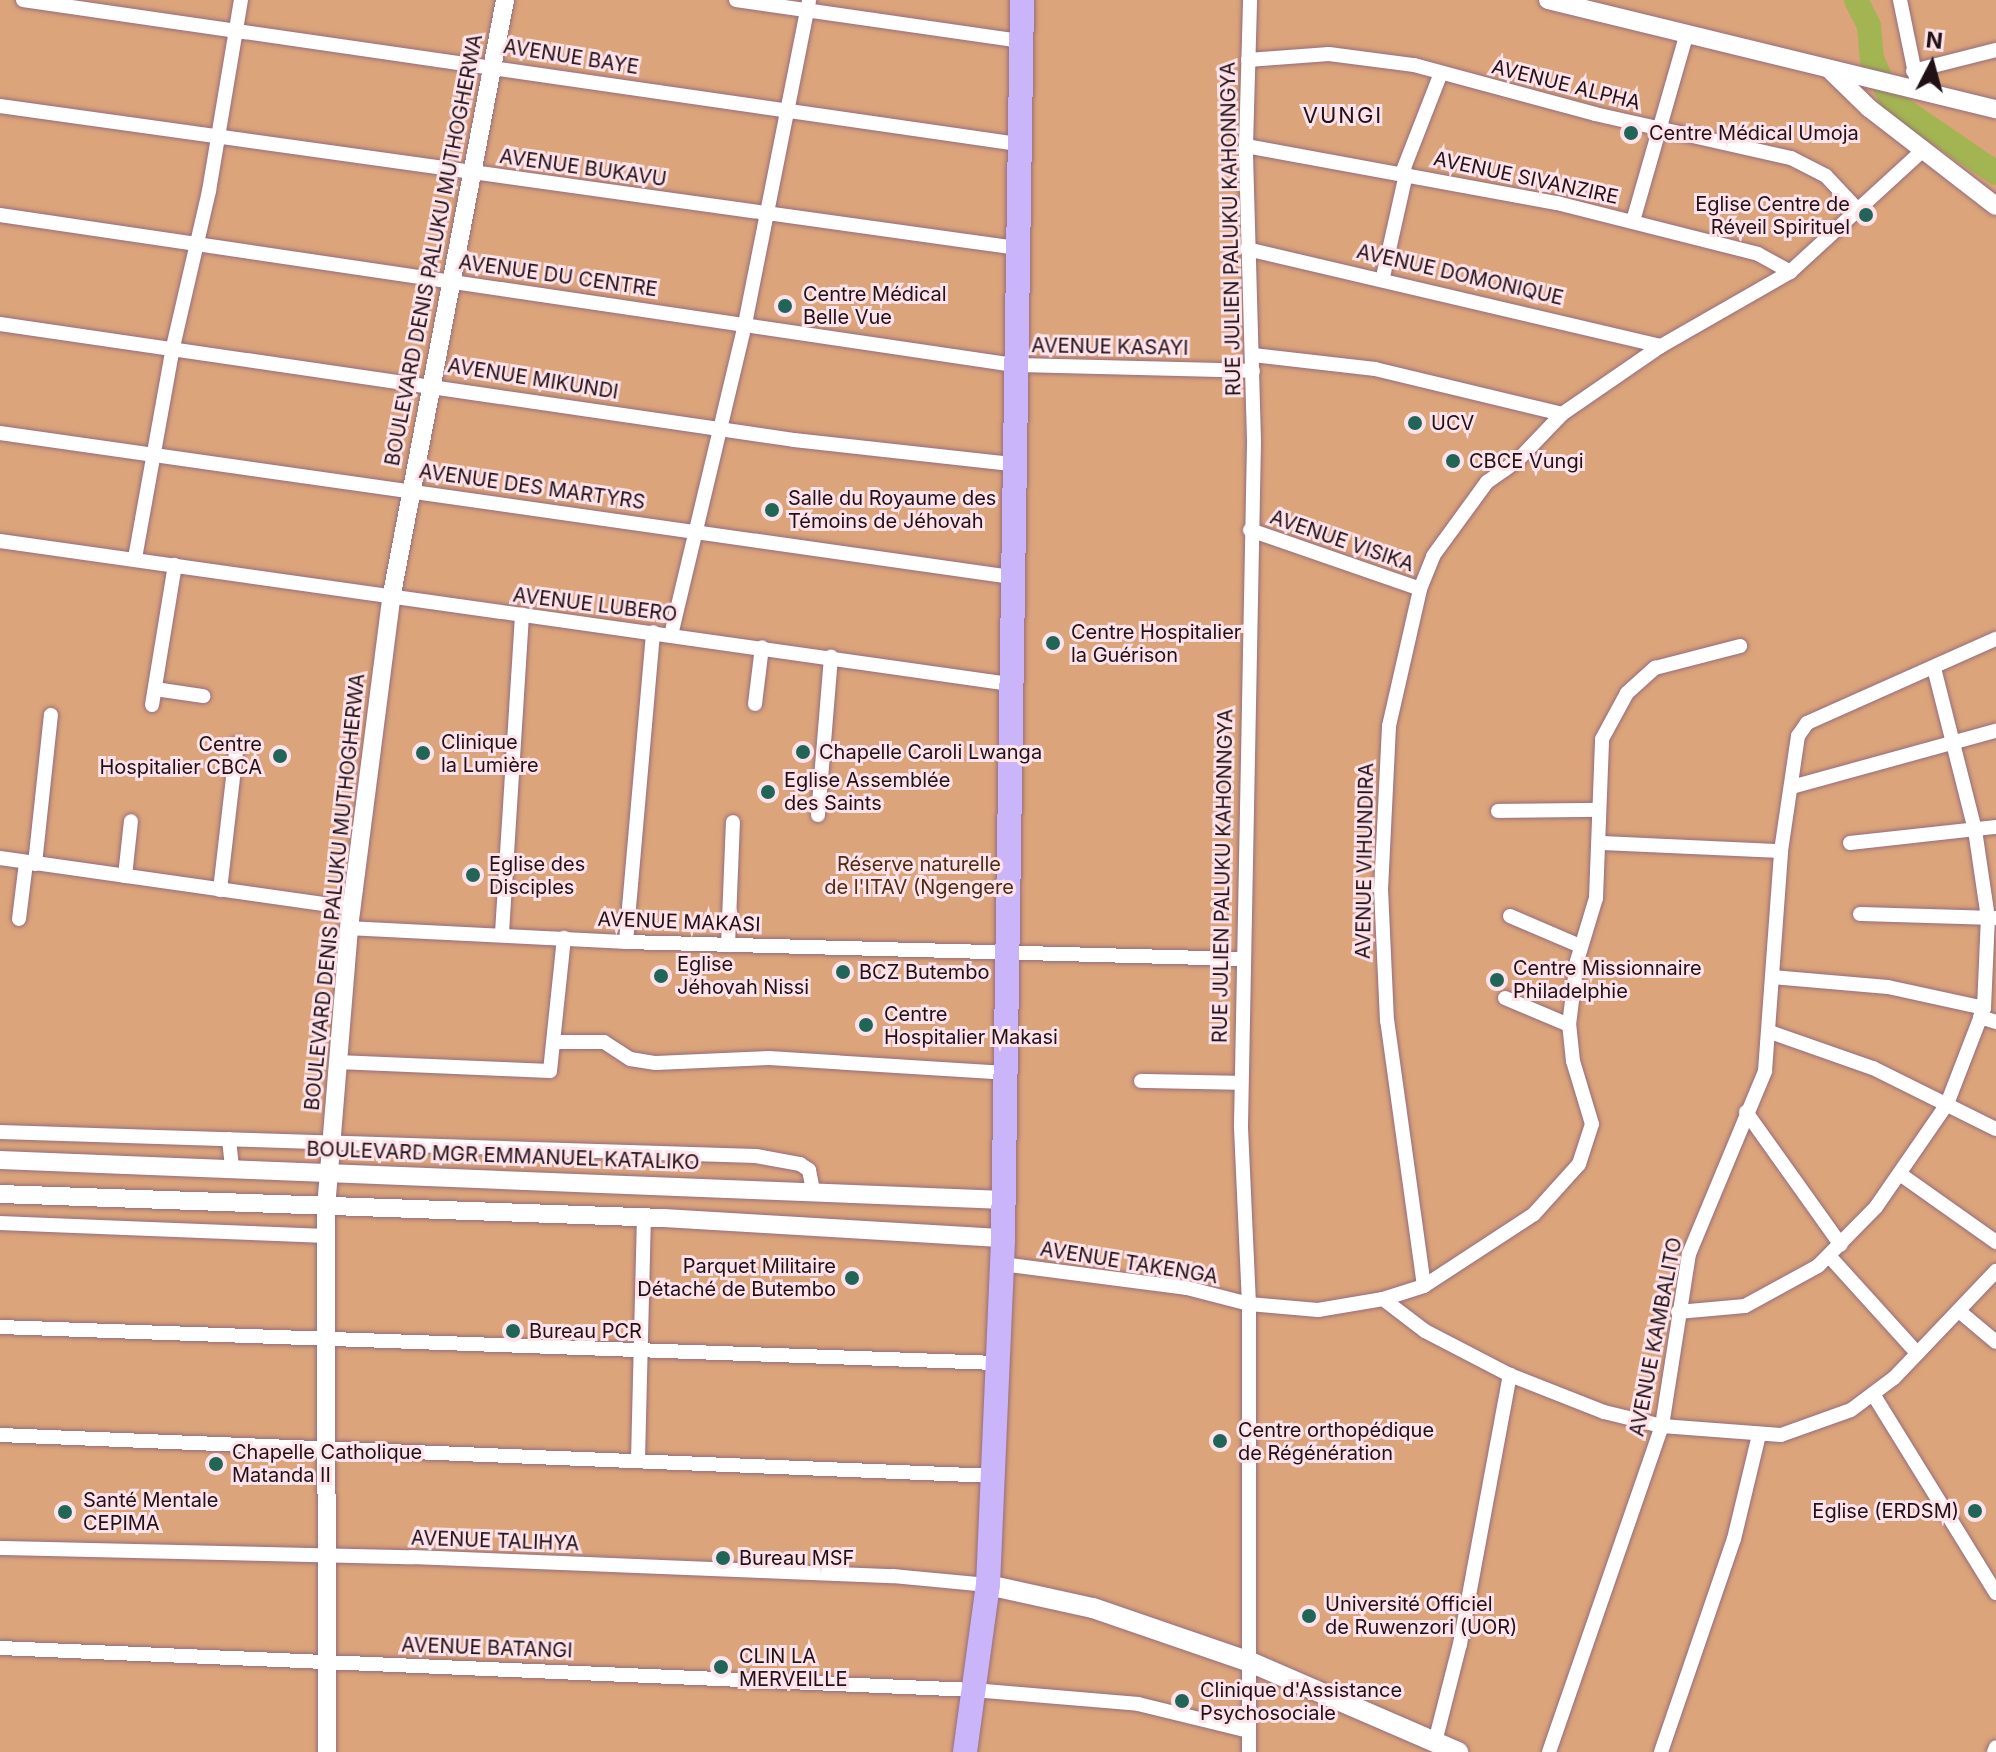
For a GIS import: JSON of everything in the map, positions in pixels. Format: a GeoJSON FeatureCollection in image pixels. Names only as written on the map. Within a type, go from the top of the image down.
{"type":"FeatureCollection","features":[{"type":"Feature","properties":{"kind":"highway"},"geometry":{"type":"LineString","coordinates":[[965,1752],[988,1585],[1003,1238],[1010,577],[1022,0]]}},
{"type":"Feature","properties":{"kind":"main road"},"geometry":{"type":"LineString","coordinates":[[988,1585],[1080,1604],[1250,1662],[1458,1752]]}},
{"type":"Feature","properties":{"kind":"street","name":"AVENUE BAYE"},"geometry":{"type":"LineString","coordinates":[[23,0],[493,65],[1017,144]]}},
{"type":"Feature","properties":{"kind":"street"},"geometry":{"type":"LineString","coordinates":[[135,558],[173,347],[219,137],[241,0]]}},
{"type":"Feature","properties":{"kind":"street","name":"BOULEVARD DENIS PALUKU MUTHOGHERWA"},"geometry":{"type":"LineString","coordinates":[[327,1752],[326,1208],[351,908],[391,599],[469,172],[505,0]]}},
{"type":"Feature","properties":{"kind":"street"},"geometry":{"type":"LineString","coordinates":[[736,0],[808,5],[1020,41]]}},
{"type":"Feature","properties":{"kind":"street","name":"RUE JULIEN PALUKU KAHONNGYA"},"geometry":{"type":"LineString","coordinates":[[1249,1752],[1249,1304],[1243,1253],[1241,959],[1253,371],[1246,146],[1250,0]]}},
{"type":"Feature","properties":{"kind":"street"},"geometry":{"type":"LineString","coordinates":[[1548,0],[1899,84],[1996,50]]}},
{"type":"Feature","properties":{"kind":"street"},"geometry":{"type":"LineString","coordinates":[[1900,0],[1916,80]]}},
{"type":"Feature","properties":{"kind":"street"},"geometry":{"type":"LineString","coordinates":[[671,635],[692,531],[745,324],[808,5]]}},
{"type":"Feature","properties":{"kind":"street"},"geometry":{"type":"LineString","coordinates":[[1633,221],[1656,128],[1687,33]]}},
{"type":"Feature","properties":{"kind":"street","name":"AVENUE ALPHA"},"geometry":{"type":"LineString","coordinates":[[1248,60],[1329,54],[1380,57],[1656,128],[1791,158],[1826,176],[1856,208]]}},
{"type":"Feature","properties":{"kind":"street"},"geometry":{"type":"LineString","coordinates":[[1829,69],[1923,150],[1996,206]]}},
{"type":"Feature","properties":{"kind":"street"},"geometry":{"type":"LineString","coordinates":[[1383,277],[1404,174],[1441,73]]}},
{"type":"Feature","properties":{"kind":"street"},"geometry":{"type":"LineString","coordinates":[[1916,80],[1996,109]]}},
{"type":"Feature","properties":{"kind":"street","name":"AVENUE BUKAVU"},"geometry":{"type":"LineString","coordinates":[[0,106],[1017,248]]}},
{"type":"Feature","properties":{"kind":"street","name":"AVENUE SIVANZIRE"},"geometry":{"type":"LineString","coordinates":[[1246,146],[1404,174],[1633,221],[1758,254],[1790,272]]}},
{"type":"Feature","properties":{"kind":"street","name":"AVENUE VIHUNDIRA"},"geometry":{"type":"LineString","coordinates":[[1424,1286],[1387,1021],[1381,890],[1389,726],[1420,589],[1433,556],[1487,482],[1517,461],[1562,414],[1661,346],[1790,272],[1856,208],[1923,150]]}},
{"type":"Feature","properties":{"kind":"street","name":"AVENUE DU CENTRE"},"geometry":{"type":"LineString","coordinates":[[0,215],[1015,365]]}},
{"type":"Feature","properties":{"kind":"street","name":"AVENUE DOMONIQUE"},"geometry":{"type":"LineString","coordinates":[[1247,249],[1383,277],[1661,346]]}},
{"type":"Feature","properties":{"kind":"street","name":"AVENUE MIKUNDI"},"geometry":{"type":"LineString","coordinates":[[0,324],[909,455],[1013,464]]}},
{"type":"Feature","properties":{"kind":"street"},"geometry":{"type":"LineString","coordinates":[[1253,355],[1375,369],[1562,414]]}},
{"type":"Feature","properties":{"kind":"street","name":"AVENUE KASAYI"},"geometry":{"type":"LineString","coordinates":[[1015,365],[1253,371]]}},
{"type":"Feature","properties":{"kind":"street","name":"AVENUE DES MARTYRS"},"geometry":{"type":"LineString","coordinates":[[0,433],[410,489],[1010,577]]}},
{"type":"Feature","properties":{"kind":"street","name":"AVENUE VISIKA"},"geometry":{"type":"LineString","coordinates":[[1250,530],[1420,589]]}},
{"type":"Feature","properties":{"kind":"street","name":"AVENUE LUBERO"},"geometry":{"type":"LineString","coordinates":[[0,541],[135,558],[391,599],[653,632],[1010,684]]}},
{"type":"Feature","properties":{"kind":"street"},"geometry":{"type":"LineString","coordinates":[[152,705],[175,565]]}},
{"type":"Feature","properties":{"kind":"street"},"geometry":{"type":"LineString","coordinates":[[502,933],[522,615]]}},
{"type":"Feature","properties":{"kind":"street"},"geometry":{"type":"LineString","coordinates":[[626,942],[653,632]]}},
{"type":"Feature","properties":{"kind":"street"},"geometry":{"type":"LineString","coordinates":[[1678,1312],[1745,1306],[1787,1287],[1830,1257],[1900,1174],[1947,1104],[1982,1013],[1992,918],[1956,743],[1934,668],[1996,639]]}},
{"type":"Feature","properties":{"kind":"street"},"geometry":{"type":"LineString","coordinates":[[1505,998],[1569,1025],[1580,946],[1596,898],[1602,843],[1599,810],[1602,739],[1627,693],[1655,668],[1740,646]]}},
{"type":"Feature","properties":{"kind":"street"},"geometry":{"type":"LineString","coordinates":[[755,704],[762,647]]}},
{"type":"Feature","properties":{"kind":"street"},"geometry":{"type":"LineString","coordinates":[[818,815],[831,657]]}},
{"type":"Feature","properties":{"kind":"street","name":"AVENUE KAMBALITO"},"geometry":{"type":"LineString","coordinates":[[1549,1752],[1662,1426],[1689,1254],[1765,1071],[1781,851],[1798,736],[1807,723],[1934,668]]}},
{"type":"Feature","properties":{"kind":"street"},"geometry":{"type":"LineString","coordinates":[[155,689],[203,696]]}},
{"type":"Feature","properties":{"kind":"street"},"geometry":{"type":"LineString","coordinates":[[19,919],[31,864],[51,715]]}},
{"type":"Feature","properties":{"kind":"street"},"geometry":{"type":"LineString","coordinates":[[1792,787],[1996,731]]}},
{"type":"Feature","properties":{"kind":"street"},"geometry":{"type":"LineString","coordinates":[[220,890],[237,744]]}},
{"type":"Feature","properties":{"kind":"street"},"geometry":{"type":"LineString","coordinates":[[1498,811],[1599,810]]}},
{"type":"Feature","properties":{"kind":"street"},"geometry":{"type":"LineString","coordinates":[[125,876],[131,821]]}},
{"type":"Feature","properties":{"kind":"street"},"geometry":{"type":"LineString","coordinates":[[728,945],[733,822]]}},
{"type":"Feature","properties":{"kind":"street"},"geometry":{"type":"LineString","coordinates":[[1850,843],[1996,827]]}},
{"type":"Feature","properties":{"kind":"street"},"geometry":{"type":"LineString","coordinates":[[1602,843],[1781,851]]}},
{"type":"Feature","properties":{"kind":"street"},"geometry":{"type":"LineString","coordinates":[[0,858],[351,908]]}},
{"type":"Feature","properties":{"kind":"street"},"geometry":{"type":"LineString","coordinates":[[1860,914],[1992,918]]}},
{"type":"Feature","properties":{"kind":"street"},"geometry":{"type":"LineString","coordinates":[[1510,916],[1580,946]]}},
{"type":"Feature","properties":{"kind":"street","name":"AVENUE MAKASI"},"geometry":{"type":"LineString","coordinates":[[349,928],[502,933],[626,942],[1241,959]]}},
{"type":"Feature","properties":{"kind":"street"},"geometry":{"type":"LineString","coordinates":[[337,1062],[540,1072],[553,1065],[564,938]]}},
{"type":"Feature","properties":{"kind":"street"},"geometry":{"type":"LineString","coordinates":[[1772,977],[1888,987],[1982,1013],[1996,1022]]}},
{"type":"Feature","properties":{"kind":"street","name":"AVENUE TAKENGA"},"geometry":{"type":"LineString","coordinates":[[1002,1264],[1187,1288],[1249,1304],[1318,1310],[1383,1299],[1424,1286],[1489,1248],[1534,1214],[1579,1164],[1592,1124],[1569,1025]]}},
{"type":"Feature","properties":{"kind":"street"},"geometry":{"type":"LineString","coordinates":[[1770,1032],[1851,1059],[1996,1129]]}},
{"type":"Feature","properties":{"kind":"street"},"geometry":{"type":"LineString","coordinates":[[556,1042],[604,1042],[630,1059],[656,1063],[769,1058],[1006,1073]]}},
{"type":"Feature","properties":{"kind":"street"},"geometry":{"type":"LineString","coordinates":[[1141,1081],[1241,1083]]}},
{"type":"Feature","properties":{"kind":"street"},"geometry":{"type":"LineString","coordinates":[[1746,1112],[1841,1245]]}},
{"type":"Feature","properties":{"kind":"street"},"geometry":{"type":"LineString","coordinates":[[0,1132],[329,1144],[507,1144],[767,1157],[790,1159],[809,1170],[813,1190]]}},
{"type":"Feature","properties":{"kind":"street"},"geometry":{"type":"LineString","coordinates":[[229,1139],[232,1170]]}},
{"type":"Feature","properties":{"kind":"street","name":"BOULEVARD MGR EMMANUEL KATALIKO"},"geometry":{"type":"LineString","coordinates":[[0,1160],[232,1170],[328,1170],[1004,1200]]}},
{"type":"Feature","properties":{"kind":"street"},"geometry":{"type":"LineString","coordinates":[[1900,1174],[1996,1242]]}},
{"type":"Feature","properties":{"kind":"street"},"geometry":{"type":"LineString","coordinates":[[0,1194],[644,1218],[1003,1238]]}},
{"type":"Feature","properties":{"kind":"street"},"geometry":{"type":"LineString","coordinates":[[638,1460],[644,1218]]}},
{"type":"Feature","properties":{"kind":"street"},"geometry":{"type":"LineString","coordinates":[[0,1223],[326,1236]]}},
{"type":"Feature","properties":{"kind":"street"},"geometry":{"type":"LineString","coordinates":[[1830,1257],[1917,1353]]}},
{"type":"Feature","properties":{"kind":"street"},"geometry":{"type":"LineString","coordinates":[[1383,1299],[1425,1331],[1510,1375],[1604,1412],[1662,1426],[1759,1435],[1806,1430],[1873,1394],[1994,1276]]}},
{"type":"Feature","properties":{"kind":"street"},"geometry":{"type":"LineString","coordinates":[[1959,1311],[1996,1342]]}},
{"type":"Feature","properties":{"kind":"street"},"geometry":{"type":"LineString","coordinates":[[0,1327],[327,1342],[997,1363]]}},
{"type":"Feature","properties":{"kind":"street"},"geometry":{"type":"LineString","coordinates":[[1435,1742],[1465,1616],[1510,1375]]}},
{"type":"Feature","properties":{"kind":"street"},"geometry":{"type":"LineString","coordinates":[[1873,1394],[1996,1593]]}},
{"type":"Feature","properties":{"kind":"street"},"geometry":{"type":"LineString","coordinates":[[0,1435],[326,1451],[638,1460],[994,1476]]}},
{"type":"Feature","properties":{"kind":"street"},"geometry":{"type":"LineString","coordinates":[[1661,1752],[1734,1539],[1759,1435]]}},
{"type":"Feature","properties":{"kind":"street","name":"AVENUE TALIHYA"},"geometry":{"type":"LineString","coordinates":[[0,1548],[893,1576],[988,1585]]}},
{"type":"Feature","properties":{"kind":"street","name":"AVENUE BATANGI"},"geometry":{"type":"LineString","coordinates":[[0,1648],[973,1690],[1138,1704],[1249,1731]]}},
{"type":"Feature","properties":{"kind":"green space","name":"Réserve naturelle de l'ITAV (Ngengere"},"geometry":{"type":"Polygon","coordinates":[[[0,0],[1996,0],[1996,1752],[0,1752],[0,0]]]}},
{"type":"Feature","properties":{"kind":"waterway"},"geometry":{"type":"LineString","coordinates":[[1856,0],[1869,26],[1872,59],[1892,102],[1996,173]]}},
{"type":"Feature","properties":{"kind":"place","name":"Centre Médical Umoja"},"geometry":{"type":"Point","coordinates":[1631,133]}},
{"type":"Feature","properties":{"kind":"place","name":"Eglise Centre de Réveil Spirituel"},"geometry":{"type":"Point","coordinates":[1866,215]}},
{"type":"Feature","properties":{"kind":"place","name":"Centre Médical Belle Vue"},"geometry":{"type":"Point","coordinates":[785,306]}},
{"type":"Feature","properties":{"kind":"place","name":"UCV"},"geometry":{"type":"Point","coordinates":[1415,423]}},
{"type":"Feature","properties":{"kind":"place","name":"CBCE Vungi"},"geometry":{"type":"Point","coordinates":[1453,461]}},
{"type":"Feature","properties":{"kind":"place","name":"Salle du Royaume des Témoins de Jéhovah"},"geometry":{"type":"Point","coordinates":[772,510]}},
{"type":"Feature","properties":{"kind":"place","name":"Centre Hospitalier la Guérison"},"geometry":{"type":"Point","coordinates":[1053,643]}},
{"type":"Feature","properties":{"kind":"place","name":"Chapelle Caroli Lwanga"},"geometry":{"type":"Point","coordinates":[803,752]}},
{"type":"Feature","properties":{"kind":"place","name":"Clinique la Lumière"},"geometry":{"type":"Point","coordinates":[423,753]}},
{"type":"Feature","properties":{"kind":"place","name":"Centre Hospitalier CBCA"},"geometry":{"type":"Point","coordinates":[280,756]}},
{"type":"Feature","properties":{"kind":"place","name":"Eglise Assemblée des Saints"},"geometry":{"type":"Point","coordinates":[768,792]}},
{"type":"Feature","properties":{"kind":"place","name":"Eglise des Disciples"},"geometry":{"type":"Point","coordinates":[473,875]}},
{"type":"Feature","properties":{"kind":"place","name":"BCZ Butembo"},"geometry":{"type":"Point","coordinates":[843,972]}},
{"type":"Feature","properties":{"kind":"place","name":"Eglise Jéhovah Nissi"},"geometry":{"type":"Point","coordinates":[661,976]}},
{"type":"Feature","properties":{"kind":"place","name":"Centre Missionnaire Philadelphie"},"geometry":{"type":"Point","coordinates":[1497,980]}},
{"type":"Feature","properties":{"kind":"place","name":"Centre Hospitalier Makasi"},"geometry":{"type":"Point","coordinates":[866,1025]}},
{"type":"Feature","properties":{"kind":"place","name":"Parquet Militaire Détaché de Butembo"},"geometry":{"type":"Point","coordinates":[852,1278]}},
{"type":"Feature","properties":{"kind":"place","name":"Bureau PCR"},"geometry":{"type":"Point","coordinates":[513,1331]}},
{"type":"Feature","properties":{"kind":"place","name":"Centre orthopédique de Régénération"},"geometry":{"type":"Point","coordinates":[1220,1441]}},
{"type":"Feature","properties":{"kind":"place","name":"Chapelle Catholique Matanda II"},"geometry":{"type":"Point","coordinates":[216,1464]}},
{"type":"Feature","properties":{"kind":"place","name":"Eglise (ERDSM)"},"geometry":{"type":"Point","coordinates":[1975,1511]}},
{"type":"Feature","properties":{"kind":"place","name":"Santé Mentale CEPIMA"},"geometry":{"type":"Point","coordinates":[65,1512]}},
{"type":"Feature","properties":{"kind":"place","name":"Bureau MSF"},"geometry":{"type":"Point","coordinates":[723,1558]}},
{"type":"Feature","properties":{"kind":"place","name":"Université Officiel de Ruwenzori (UOR)"},"geometry":{"type":"Point","coordinates":[1309,1616]}},
{"type":"Feature","properties":{"kind":"place","name":"CLIN LA MERVEILLE"},"geometry":{"type":"Point","coordinates":[721,1667]}},
{"type":"Feature","properties":{"kind":"place","name":"Clinique d'Assistance Psychosociale"},"geometry":{"type":"Point","coordinates":[1182,1701]}},
{"type":"Feature","properties":{"kind":"district","name":"VUNGI"},"geometry":{"type":"Point","coordinates":[1343,116]}}]}
